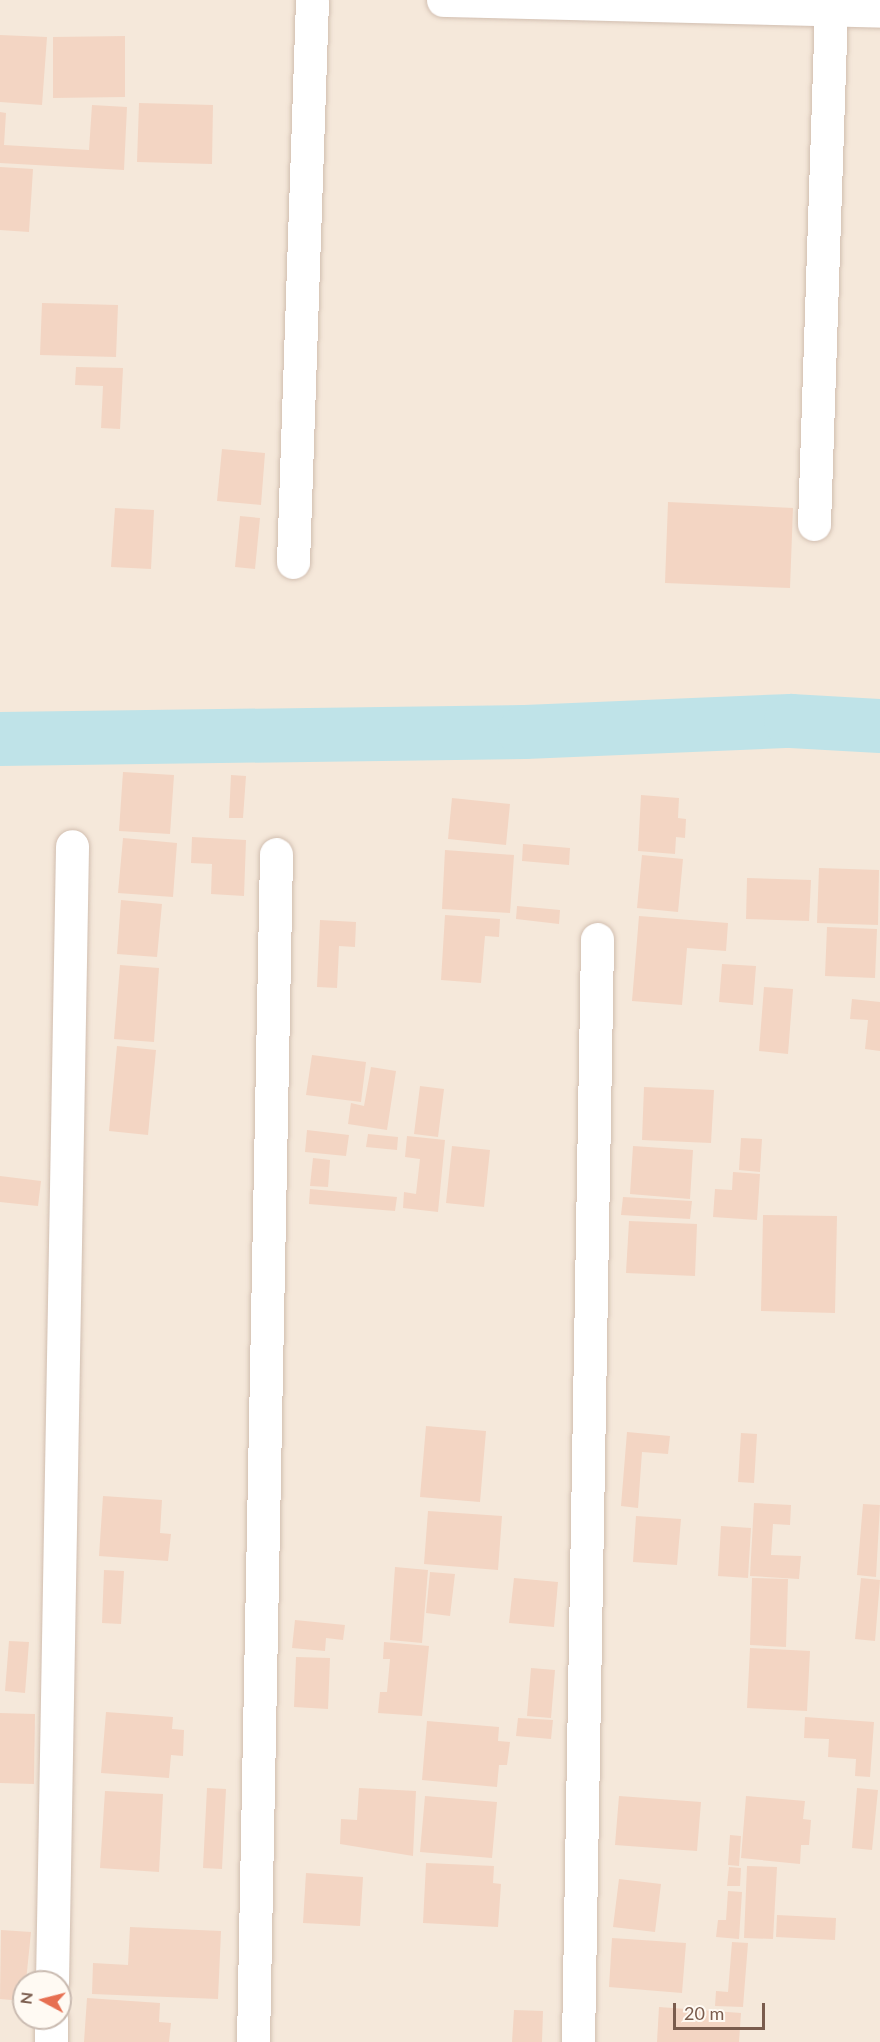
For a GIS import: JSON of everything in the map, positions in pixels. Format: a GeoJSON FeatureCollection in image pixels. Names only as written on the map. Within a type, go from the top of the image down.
{"type":"FeatureCollection","features":[{"type":"Feature","properties":{"kind":"street"},"geometry":{"type":"LineString","coordinates":[[293,562],[312,0]]}},
{"type":"Feature","properties":{"kind":"street"},"geometry":{"type":"LineString","coordinates":[[443,0],[880,11]]}},
{"type":"Feature","properties":{"kind":"street"},"geometry":{"type":"LineString","coordinates":[[814,524],[831,10]]}},
{"type":"Feature","properties":{"kind":"street"},"geometry":{"type":"LineString","coordinates":[[52,1970],[72,846]]}},
{"type":"Feature","properties":{"kind":"street"},"geometry":{"type":"LineString","coordinates":[[254,2042],[276,854]]}},
{"type":"Feature","properties":{"kind":"street"},"geometry":{"type":"LineString","coordinates":[[578,2042],[597,939]]}},
{"type":"Feature","properties":{"kind":"shaded area"},"geometry":{"type":"Polygon","coordinates":[[[0,0],[880,0],[880,2042],[0,2042],[0,0]]]}},
{"type":"Feature","properties":{"kind":"building"},"geometry":{"type":"Polygon","coordinates":[[[0,35],[47,37],[42,105],[0,102],[0,35]]]}},
{"type":"Feature","properties":{"kind":"building"},"geometry":{"type":"Polygon","coordinates":[[[125,36],[125,97],[53,98],[53,37],[125,36]]]}},
{"type":"Feature","properties":{"kind":"building"},"geometry":{"type":"Polygon","coordinates":[[[139,103],[213,105],[212,164],[137,162],[139,103]]]}},
{"type":"Feature","properties":{"kind":"building"},"geometry":{"type":"Polygon","coordinates":[[[92,105],[127,107],[124,170],[0,163],[0,112],[6,113],[4,145],[89,150],[92,105]]]}},
{"type":"Feature","properties":{"kind":"building"},"geometry":{"type":"Polygon","coordinates":[[[0,167],[33,169],[29,232],[0,230],[0,167]]]}},
{"type":"Feature","properties":{"kind":"building"},"geometry":{"type":"Polygon","coordinates":[[[42,303],[118,305],[116,357],[40,355],[42,303]]]}},
{"type":"Feature","properties":{"kind":"building"},"geometry":{"type":"Polygon","coordinates":[[[76,367],[123,368],[120,429],[101,428],[103,386],[75,385],[76,367]]]}},
{"type":"Feature","properties":{"kind":"building"},"geometry":{"type":"Polygon","coordinates":[[[222,449],[265,453],[261,505],[217,501],[222,449]]]}},
{"type":"Feature","properties":{"kind":"building"},"geometry":{"type":"Polygon","coordinates":[[[668,502],[793,508],[790,588],[665,583],[668,502]]]}},
{"type":"Feature","properties":{"kind":"building"},"geometry":{"type":"Polygon","coordinates":[[[115,508],[154,510],[151,569],[111,567],[115,508]]]}},
{"type":"Feature","properties":{"kind":"building"},"geometry":{"type":"Polygon","coordinates":[[[240,516],[260,518],[255,569],[235,567],[240,516]]]}},
{"type":"Feature","properties":{"kind":"building"},"geometry":{"type":"Polygon","coordinates":[[[123,772],[174,775],[170,834],[119,831],[123,772]]]}},
{"type":"Feature","properties":{"kind":"building"},"geometry":{"type":"Polygon","coordinates":[[[231,775],[246,776],[243,818],[229,818],[231,775]]]}},
{"type":"Feature","properties":{"kind":"building"},"geometry":{"type":"Polygon","coordinates":[[[641,795],[679,798],[678,818],[686,819],[685,838],[676,837],[675,854],[638,851],[641,795]]]}},
{"type":"Feature","properties":{"kind":"building"},"geometry":{"type":"Polygon","coordinates":[[[452,798],[510,804],[506,845],[448,839],[452,798]]]}},
{"type":"Feature","properties":{"kind":"building"},"geometry":{"type":"Polygon","coordinates":[[[192,837],[246,840],[244,896],[211,894],[212,864],[191,863],[192,837]]]}},
{"type":"Feature","properties":{"kind":"building"},"geometry":{"type":"Polygon","coordinates":[[[123,838],[177,843],[173,897],[118,893],[123,838]]]}},
{"type":"Feature","properties":{"kind":"building"},"geometry":{"type":"Polygon","coordinates":[[[523,844],[570,848],[569,865],[522,861],[523,844]]]}},
{"type":"Feature","properties":{"kind":"building"},"geometry":{"type":"Polygon","coordinates":[[[445,850],[514,855],[510,913],[442,909],[445,850]]]}},
{"type":"Feature","properties":{"kind":"building"},"geometry":{"type":"Polygon","coordinates":[[[642,855],[683,859],[678,912],[637,908],[642,855]]]}},
{"type":"Feature","properties":{"kind":"building"},"geometry":{"type":"Polygon","coordinates":[[[819,868],[879,870],[878,925],[817,923],[819,868]]]}},
{"type":"Feature","properties":{"kind":"building"},"geometry":{"type":"Polygon","coordinates":[[[747,878],[811,880],[809,921],[746,919],[747,878]]]}},
{"type":"Feature","properties":{"kind":"building"},"geometry":{"type":"Polygon","coordinates":[[[121,900],[162,904],[157,957],[117,954],[121,900]]]}},
{"type":"Feature","properties":{"kind":"building"},"geometry":{"type":"Polygon","coordinates":[[[517,906],[560,910],[559,924],[516,919],[517,906]]]}},
{"type":"Feature","properties":{"kind":"building"},"geometry":{"type":"Polygon","coordinates":[[[445,915],[500,919],[499,937],[485,936],[481,983],[441,980],[445,915]]]}},
{"type":"Feature","properties":{"kind":"building"},"geometry":{"type":"Polygon","coordinates":[[[639,916],[728,923],[726,951],[687,948],[682,1005],[632,1001],[639,916]]]}},
{"type":"Feature","properties":{"kind":"building"},"geometry":{"type":"Polygon","coordinates":[[[320,920],[356,922],[355,947],[339,946],[337,988],[317,987],[320,920]]]}},
{"type":"Feature","properties":{"kind":"building"},"geometry":{"type":"Polygon","coordinates":[[[827,927],[877,929],[875,978],[825,976],[827,927]]]}},
{"type":"Feature","properties":{"kind":"building"},"geometry":{"type":"Polygon","coordinates":[[[722,964],[756,966],[753,1005],[719,1002],[722,964]]]}},
{"type":"Feature","properties":{"kind":"building"},"geometry":{"type":"Polygon","coordinates":[[[120,965],[159,968],[154,1042],[114,1039],[120,965]]]}},
{"type":"Feature","properties":{"kind":"building"},"geometry":{"type":"Polygon","coordinates":[[[764,987],[793,989],[788,1054],[759,1051],[764,987]]]}},
{"type":"Feature","properties":{"kind":"building"},"geometry":{"type":"Polygon","coordinates":[[[852,999],[880,1002],[880,1051],[865,1049],[868,1020],[850,1019],[852,999]]]}},
{"type":"Feature","properties":{"kind":"building"},"geometry":{"type":"Polygon","coordinates":[[[117,1046],[156,1050],[148,1135],[109,1131],[117,1046]]]}},
{"type":"Feature","properties":{"kind":"building"},"geometry":{"type":"Polygon","coordinates":[[[312,1055],[366,1062],[361,1102],[306,1095],[312,1055]]]}},
{"type":"Feature","properties":{"kind":"building"},"geometry":{"type":"Polygon","coordinates":[[[371,1067],[396,1071],[387,1130],[348,1124],[351,1103],[364,1106],[371,1067]]]}},
{"type":"Feature","properties":{"kind":"building"},"geometry":{"type":"Polygon","coordinates":[[[420,1086],[444,1089],[438,1137],[414,1134],[420,1086]]]}},
{"type":"Feature","properties":{"kind":"building"},"geometry":{"type":"Polygon","coordinates":[[[644,1087],[714,1090],[711,1143],[642,1140],[644,1087]]]}},
{"type":"Feature","properties":{"kind":"building"},"geometry":{"type":"Polygon","coordinates":[[[307,1130],[349,1135],[346,1156],[305,1152],[307,1130]]]}},
{"type":"Feature","properties":{"kind":"building"},"geometry":{"type":"Polygon","coordinates":[[[368,1134],[398,1137],[397,1150],[366,1147],[368,1134]]]}},
{"type":"Feature","properties":{"kind":"building"},"geometry":{"type":"Polygon","coordinates":[[[407,1136],[445,1140],[438,1212],[403,1208],[404,1192],[416,1194],[420,1159],[405,1157],[407,1136]]]}},
{"type":"Feature","properties":{"kind":"building"},"geometry":{"type":"Polygon","coordinates":[[[741,1138],[762,1139],[760,1172],[739,1170],[741,1138]]]}},
{"type":"Feature","properties":{"kind":"building"},"geometry":{"type":"Polygon","coordinates":[[[452,1146],[490,1150],[484,1207],[446,1203],[452,1146]]]}},
{"type":"Feature","properties":{"kind":"building"},"geometry":{"type":"Polygon","coordinates":[[[633,1146],[693,1150],[690,1199],[630,1194],[633,1146]]]}},
{"type":"Feature","properties":{"kind":"building"},"geometry":{"type":"Polygon","coordinates":[[[313,1158],[330,1160],[328,1187],[310,1186],[313,1158]]]}},
{"type":"Feature","properties":{"kind":"building"},"geometry":{"type":"Polygon","coordinates":[[[733,1172],[760,1174],[757,1220],[713,1217],[715,1189],[732,1190],[733,1172]]]}},
{"type":"Feature","properties":{"kind":"building"},"geometry":{"type":"Polygon","coordinates":[[[0,1176],[41,1181],[38,1206],[0,1202],[0,1176]]]}},
{"type":"Feature","properties":{"kind":"building"},"geometry":{"type":"Polygon","coordinates":[[[310,1189],[397,1197],[395,1211],[309,1204],[310,1189]]]}},
{"type":"Feature","properties":{"kind":"building"},"geometry":{"type":"Polygon","coordinates":[[[623,1197],[692,1201],[690,1219],[621,1215],[623,1197]]]}},
{"type":"Feature","properties":{"kind":"building"},"geometry":{"type":"Polygon","coordinates":[[[763,1215],[837,1216],[835,1313],[761,1311],[763,1215]]]}},
{"type":"Feature","properties":{"kind":"building"},"geometry":{"type":"Polygon","coordinates":[[[629,1221],[697,1224],[695,1276],[626,1273],[629,1221]]]}},
{"type":"Feature","properties":{"kind":"building"},"geometry":{"type":"Polygon","coordinates":[[[426,1426],[486,1431],[480,1502],[420,1497],[426,1426]]]}},
{"type":"Feature","properties":{"kind":"building"},"geometry":{"type":"Polygon","coordinates":[[[627,1432],[670,1436],[668,1454],[642,1452],[638,1508],[621,1506],[627,1432]]]}},
{"type":"Feature","properties":{"kind":"building"},"geometry":{"type":"Polygon","coordinates":[[[741,1433],[757,1434],[754,1483],[738,1482],[741,1433]]]}},
{"type":"Feature","properties":{"kind":"building"},"geometry":{"type":"Polygon","coordinates":[[[103,1496],[162,1500],[160,1533],[171,1534],[168,1561],[99,1556],[103,1496]]]}},
{"type":"Feature","properties":{"kind":"building"},"geometry":{"type":"Polygon","coordinates":[[[754,1503],[791,1505],[790,1525],[773,1524],[771,1555],[801,1556],[799,1579],[750,1576],[754,1503]]]}},
{"type":"Feature","properties":{"kind":"building"},"geometry":{"type":"Polygon","coordinates":[[[863,1504],[880,1505],[876,1577],[857,1575],[863,1504]]]}},
{"type":"Feature","properties":{"kind":"building"},"geometry":{"type":"Polygon","coordinates":[[[428,1511],[502,1516],[498,1570],[424,1564],[428,1511]]]}},
{"type":"Feature","properties":{"kind":"building"},"geometry":{"type":"Polygon","coordinates":[[[636,1516],[681,1519],[677,1565],[633,1562],[636,1516]]]}},
{"type":"Feature","properties":{"kind":"building"},"geometry":{"type":"Polygon","coordinates":[[[721,1526],[751,1528],[748,1578],[718,1576],[721,1526]]]}},
{"type":"Feature","properties":{"kind":"building"},"geometry":{"type":"Polygon","coordinates":[[[395,1567],[428,1570],[422,1643],[390,1640],[395,1567]]]}},
{"type":"Feature","properties":{"kind":"building"},"geometry":{"type":"Polygon","coordinates":[[[104,1570],[124,1571],[121,1624],[102,1623],[104,1570]]]}},
{"type":"Feature","properties":{"kind":"building"},"geometry":{"type":"Polygon","coordinates":[[[430,1572],[455,1574],[450,1616],[426,1613],[430,1572]]]}},
{"type":"Feature","properties":{"kind":"building"},"geometry":{"type":"Polygon","coordinates":[[[514,1578],[558,1582],[554,1627],[509,1623],[514,1578]]]}},
{"type":"Feature","properties":{"kind":"building"},"geometry":{"type":"Polygon","coordinates":[[[752,1578],[788,1579],[786,1647],[750,1645],[752,1578]]]}},
{"type":"Feature","properties":{"kind":"building"},"geometry":{"type":"Polygon","coordinates":[[[861,1578],[880,1580],[875,1641],[855,1639],[861,1578]]]}},
{"type":"Feature","properties":{"kind":"building"},"geometry":{"type":"Polygon","coordinates":[[[295,1620],[345,1625],[343,1640],[326,1638],[325,1651],[292,1648],[295,1620]]]}},
{"type":"Feature","properties":{"kind":"building"},"geometry":{"type":"Polygon","coordinates":[[[9,1641],[29,1642],[25,1693],[5,1691],[9,1641]]]}},
{"type":"Feature","properties":{"kind":"building"},"geometry":{"type":"Polygon","coordinates":[[[384,1642],[429,1646],[422,1716],[378,1713],[380,1692],[387,1692],[390,1659],[383,1659],[384,1642]]]}},
{"type":"Feature","properties":{"kind":"building"},"geometry":{"type":"Polygon","coordinates":[[[750,1648],[810,1651],[807,1711],[747,1708],[750,1648]]]}},
{"type":"Feature","properties":{"kind":"building"},"geometry":{"type":"Polygon","coordinates":[[[296,1657],[330,1658],[328,1709],[294,1707],[296,1657]]]}},
{"type":"Feature","properties":{"kind":"building"},"geometry":{"type":"Polygon","coordinates":[[[531,1668],[555,1670],[551,1718],[527,1716],[531,1668]]]}},
{"type":"Feature","properties":{"kind":"building"},"geometry":{"type":"Polygon","coordinates":[[[106,1712],[173,1717],[172,1729],[184,1730],[183,1756],[171,1755],[169,1778],[101,1773],[106,1712]]]}},
{"type":"Feature","properties":{"kind":"building"},"geometry":{"type":"Polygon","coordinates":[[[0,1713],[35,1714],[34,1784],[0,1783],[0,1713]]]}},
{"type":"Feature","properties":{"kind":"building"},"geometry":{"type":"Polygon","coordinates":[[[805,1717],[874,1722],[870,1777],[855,1776],[856,1759],[828,1757],[829,1739],[804,1738],[805,1717]]]}},
{"type":"Feature","properties":{"kind":"building"},"geometry":{"type":"Polygon","coordinates":[[[518,1718],[553,1720],[551,1739],[516,1736],[518,1718]]]}},
{"type":"Feature","properties":{"kind":"building"},"geometry":{"type":"Polygon","coordinates":[[[427,1721],[499,1727],[498,1741],[510,1742],[507,1765],[499,1765],[497,1787],[422,1780],[427,1721]]]}},
{"type":"Feature","properties":{"kind":"building"},"geometry":{"type":"Polygon","coordinates":[[[207,1788],[226,1789],[222,1869],[203,1868],[207,1788]]]}},
{"type":"Feature","properties":{"kind":"building"},"geometry":{"type":"Polygon","coordinates":[[[359,1788],[416,1791],[413,1856],[340,1844],[341,1819],[357,1820],[359,1788]]]}},
{"type":"Feature","properties":{"kind":"building"},"geometry":{"type":"Polygon","coordinates":[[[857,1788],[878,1790],[872,1850],[852,1848],[857,1788]]]}},
{"type":"Feature","properties":{"kind":"building"},"geometry":{"type":"Polygon","coordinates":[[[105,1791],[163,1794],[159,1872],[100,1868],[105,1791]]]}},
{"type":"Feature","properties":{"kind":"building"},"geometry":{"type":"Polygon","coordinates":[[[425,1796],[497,1802],[492,1858],[420,1852],[425,1796]]]}},
{"type":"Feature","properties":{"kind":"building"},"geometry":{"type":"Polygon","coordinates":[[[619,1796],[701,1802],[697,1851],[615,1845],[619,1796]]]}},
{"type":"Feature","properties":{"kind":"building"},"geometry":{"type":"Polygon","coordinates":[[[746,1796],[805,1801],[803,1819],[811,1820],[809,1845],[801,1845],[800,1864],[741,1858],[746,1796]]]}},
{"type":"Feature","properties":{"kind":"building"},"geometry":{"type":"Polygon","coordinates":[[[730,1835],[741,1836],[739,1866],[728,1865],[730,1835]]]}},
{"type":"Feature","properties":{"kind":"building"},"geometry":{"type":"Polygon","coordinates":[[[426,1863],[494,1866],[493,1883],[501,1884],[498,1927],[423,1923],[426,1863]]]}},
{"type":"Feature","properties":{"kind":"building"},"geometry":{"type":"Polygon","coordinates":[[[747,1866],[777,1867],[773,1939],[744,1938],[747,1866]]]}},
{"type":"Feature","properties":{"kind":"building"},"geometry":{"type":"Polygon","coordinates":[[[729,1867],[741,1868],[740,1886],[727,1886],[729,1867]]]}},
{"type":"Feature","properties":{"kind":"building"},"geometry":{"type":"Polygon","coordinates":[[[306,1873],[363,1877],[360,1926],[303,1923],[306,1873]]]}},
{"type":"Feature","properties":{"kind":"building"},"geometry":{"type":"Polygon","coordinates":[[[619,1879],[661,1884],[655,1932],[613,1927],[619,1879]]]}},
{"type":"Feature","properties":{"kind":"building"},"geometry":{"type":"Polygon","coordinates":[[[728,1891],[742,1892],[739,1939],[716,1937],[718,1920],[726,1920],[728,1891]]]}},
{"type":"Feature","properties":{"kind":"building"},"geometry":{"type":"Polygon","coordinates":[[[777,1915],[836,1918],[835,1940],[776,1937],[777,1915]]]}},
{"type":"Feature","properties":{"kind":"building"},"geometry":{"type":"Polygon","coordinates":[[[130,1927],[221,1931],[218,1999],[92,1994],[93,1963],[128,1965],[130,1927]]]}},
{"type":"Feature","properties":{"kind":"building"},"geometry":{"type":"Polygon","coordinates":[[[1,1930],[31,1932],[27,1970],[12,1970],[12,2000],[0,1999],[1,1930]]]}},
{"type":"Feature","properties":{"kind":"building"},"geometry":{"type":"Polygon","coordinates":[[[612,1938],[686,1943],[682,1993],[609,1987],[612,1938]]]}},
{"type":"Feature","properties":{"kind":"building"},"geometry":{"type":"Polygon","coordinates":[[[732,1942],[748,1943],[743,2007],[715,2006],[716,1991],[728,1992],[732,1942]]]}},
{"type":"Feature","properties":{"kind":"building"},"geometry":{"type":"Polygon","coordinates":[[[87,1998],[160,2003],[159,2022],[171,2023],[169,2042],[84,2042],[87,1998]]]}},
{"type":"Feature","properties":{"kind":"building"},"geometry":{"type":"Polygon","coordinates":[[[659,2007],[741,2013],[739,2042],[657,2042],[659,2007]]]}},
{"type":"Feature","properties":{"kind":"building"},"geometry":{"type":"Polygon","coordinates":[[[514,2010],[543,2011],[542,2042],[512,2042],[514,2010]]]}},
{"type":"Feature","properties":{"kind":"waterway"},"geometry":{"type":"LineString","coordinates":[[0,739],[525,732],[791,721],[880,726]]}}]}
